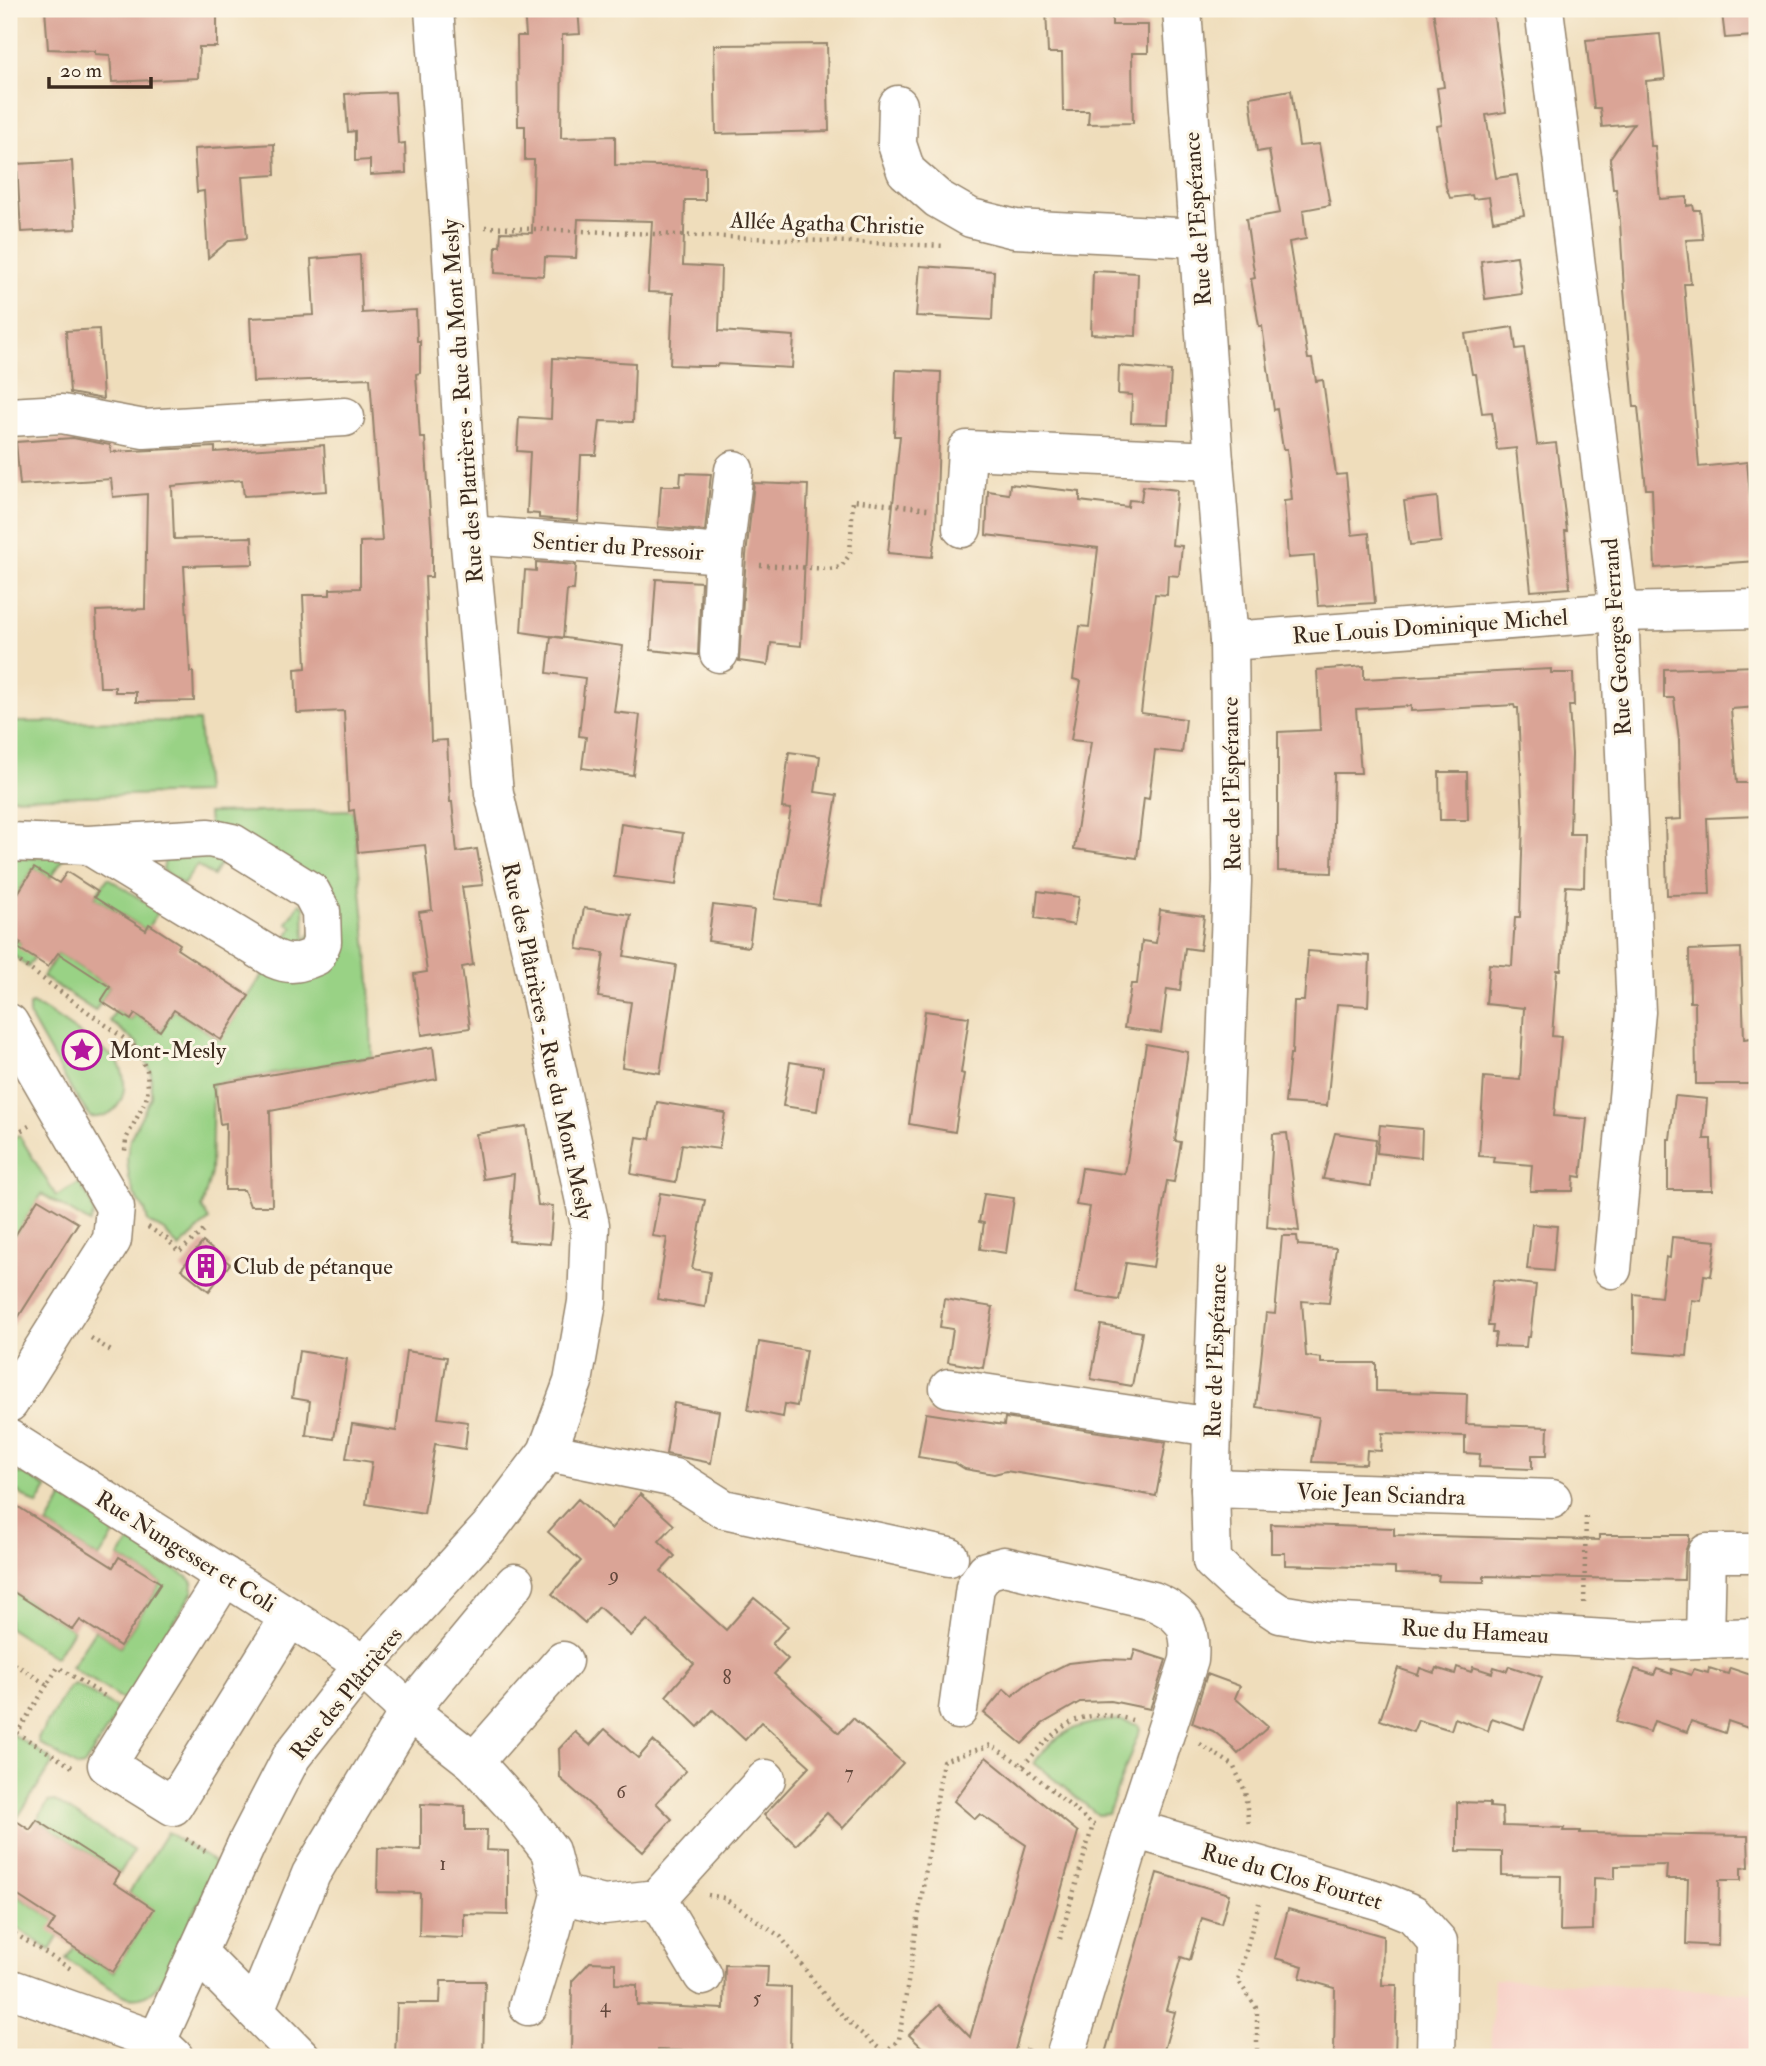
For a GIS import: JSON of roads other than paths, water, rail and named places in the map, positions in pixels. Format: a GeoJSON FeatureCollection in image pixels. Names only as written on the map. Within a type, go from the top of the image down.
{"type":"FeatureCollection","features":[{"type":"Feature","properties":{"kind":"street","name":"Rue des Platrières - Rue du Mont Mesly"},"geometry":{"type":"LineString","coordinates":[[434,9],[469,535],[494,793]]}},
{"type":"Feature","properties":{"kind":"street","name":"Rue de l'Espérance"},"geometry":{"type":"LineString","coordinates":[[1182,9],[1229,640],[1232,881],[1210,1488],[1212,1561]]}},
{"type":"Feature","properties":{"kind":"street","name":"Rue Georges Ferrand"},"geometry":{"type":"LineString","coordinates":[[1544,9],[1619,612],[1636,1012],[1612,1269]]}},
{"type":"Feature","properties":{"kind":"street"},"geometry":{"type":"LineString","coordinates":[[898,105],[897,144],[906,171],[938,199],[971,218],[1015,229],[1198,238]]}},
{"type":"Feature","properties":{"kind":"street"},"geometry":{"type":"LineString","coordinates":[[9,417],[62,414],[144,429],[345,417]]}},
{"type":"Feature","properties":{"kind":"street"},"geometry":{"type":"LineString","coordinates":[[962,521],[967,450],[1214,461]]}},
{"type":"Feature","properties":{"kind":"street","name":"Sentier du Pressoir"},"geometry":{"type":"LineString","coordinates":[[469,535],[724,558],[734,470]]}},
{"type":"Feature","properties":{"kind":"street"},"geometry":{"type":"LineString","coordinates":[[719,653],[724,558]]}},
{"type":"Feature","properties":{"kind":"street","name":"Rue Louis Dominique Michel"},"geometry":{"type":"LineString","coordinates":[[1229,640],[1619,612],[1757,609]]}},
{"type":"Feature","properties":{"kind":"street","name":"Rue des Plâtrières - Rue du Mont Mesly"},"geometry":{"type":"LineString","coordinates":[[494,793],[590,1225],[587,1302],[573,1382],[547,1452]]}},
{"type":"Feature","properties":{"kind":"street"},"geometry":{"type":"LineString","coordinates":[[9,842],[88,845],[209,838],[232,844],[311,892],[321,911],[322,942],[316,957],[301,963],[287,964],[275,959],[88,845]]}},
{"type":"Feature","properties":{"kind":"street"},"geometry":{"type":"LineString","coordinates":[[9,1023],[115,1207],[112,1240],[9,1403]]}},
{"type":"Feature","properties":{"kind":"street"},"geometry":{"type":"LineString","coordinates":[[949,1388],[1212,1427]]}},
{"type":"Feature","properties":{"kind":"street","name":"Rue Nungesser et Coli"},"geometry":{"type":"LineString","coordinates":[[9,1439],[349,1655],[409,1711],[474,1762],[521,1814],[550,1851],[561,1894]]}},
{"type":"Feature","properties":{"kind":"street"},"geometry":{"type":"LineString","coordinates":[[547,1452],[675,1478],[724,1509],[949,1557]]}},
{"type":"Feature","properties":{"kind":"street","name":"Rue des Plâtrières"},"geometry":{"type":"LineString","coordinates":[[166,2049],[197,1952],[247,1843],[292,1756],[361,1668],[490,1527],[547,1452]]}},
{"type":"Feature","properties":{"kind":"street","name":"Voie Jean Sciandra"},"geometry":{"type":"LineString","coordinates":[[1210,1488],[1552,1499]]}},
{"type":"Feature","properties":{"kind":"street"},"geometry":{"type":"LineString","coordinates":[[1705,1639],[1707,1553],[1757,1553]]}},
{"type":"Feature","properties":{"kind":"street","name":"Rue du Hameau"},"geometry":{"type":"LineString","coordinates":[[1212,1561],[1241,1588],[1280,1614],[1327,1622],[1640,1641],[1757,1637]]}},
{"type":"Feature","properties":{"kind":"street"},"geometry":{"type":"LineString","coordinates":[[958,1710],[975,1587],[986,1571],[1003,1566],[1153,1601],[1171,1609],[1181,1618],[1191,1643],[1189,1660],[1134,1829],[1065,2057]]}},
{"type":"Feature","properties":{"kind":"street"},"geometry":{"type":"LineString","coordinates":[[225,1576],[107,1765],[118,1772],[173,1806],[290,1617]]}},
{"type":"Feature","properties":{"kind":"street"},"geometry":{"type":"LineString","coordinates":[[255,2010],[311,1874],[409,1711],[515,1583]]}},
{"type":"Feature","properties":{"kind":"street"},"geometry":{"type":"LineString","coordinates":[[474,1762],[563,1661]]}},
{"type":"Feature","properties":{"kind":"street"},"geometry":{"type":"LineString","coordinates":[[528,2006],[561,1894],[604,1905],[663,1894],[766,1779]]}},
{"type":"Feature","properties":{"kind":"street","name":"Rue du Clos Fourtet"},"geometry":{"type":"LineString","coordinates":[[1134,1829],[1381,1901],[1413,1914],[1438,1942],[1436,2057]]}},
{"type":"Feature","properties":{"kind":"street"},"geometry":{"type":"LineString","coordinates":[[663,1894],[704,1976]]}},
{"type":"Feature","properties":{"kind":"street"},"geometry":{"type":"LineString","coordinates":[[197,1952],[301,2057]]}},
{"type":"Feature","properties":{"kind":"street"},"geometry":{"type":"LineString","coordinates":[[9,1988],[166,2049]]}},
{"type":"Feature","properties":{"kind":"place","name":"Mont-Mesly"},"geometry":{"type":"Point","coordinates":[82,1050]}},
{"type":"Feature","properties":{"kind":"place","name":"Club de pétanque"},"geometry":{"type":"Point","coordinates":[206,1266]}}]}
